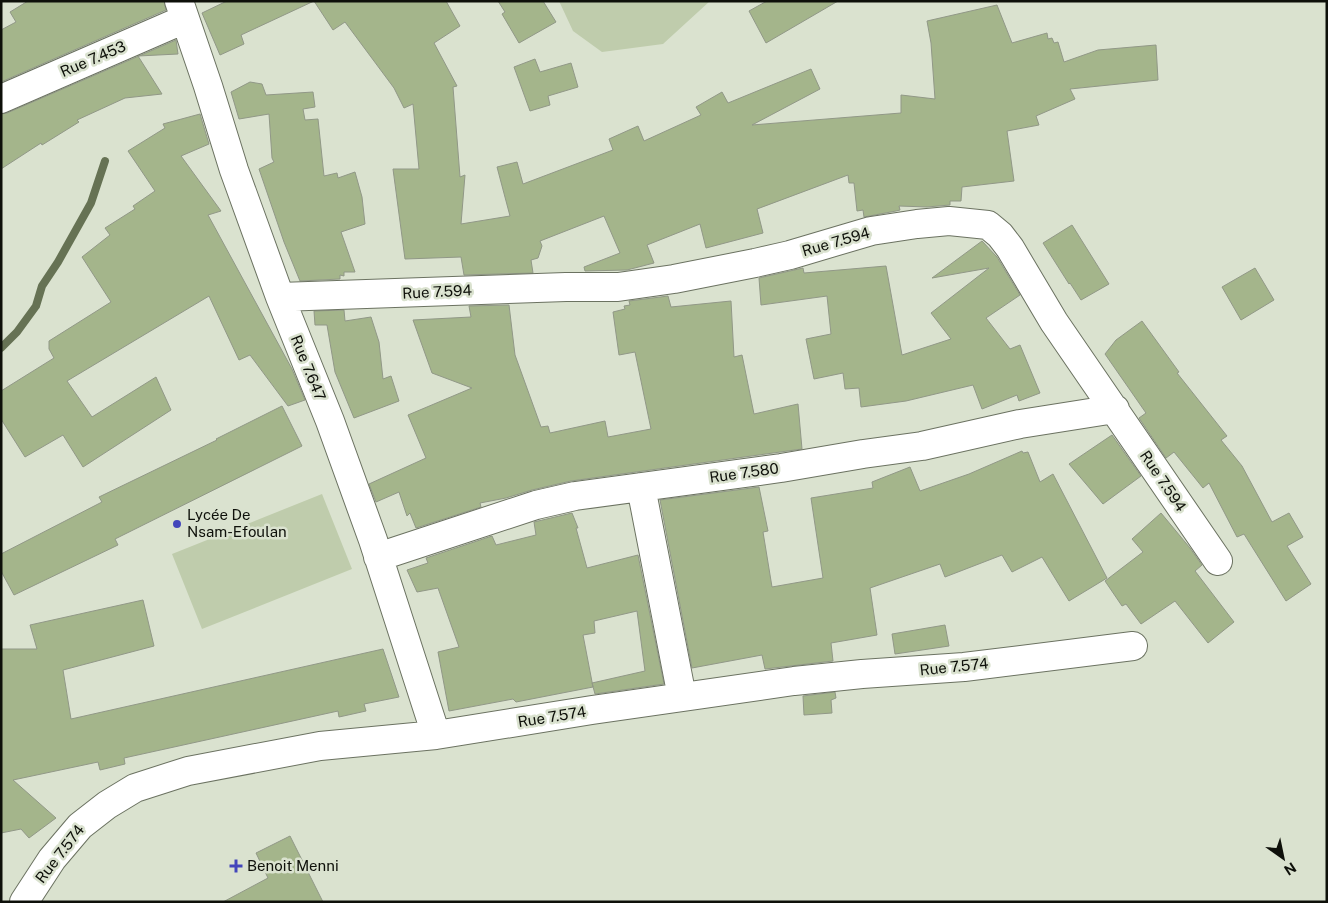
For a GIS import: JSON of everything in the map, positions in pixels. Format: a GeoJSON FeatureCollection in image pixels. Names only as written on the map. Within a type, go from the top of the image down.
{"type":"FeatureCollection","features":[{"type":"Feature","properties":{"kind":"street","name":"Rue 7.453"},"geometry":{"type":"LineString","coordinates":[[1,99],[182,10]]}},
{"type":"Feature","properties":{"kind":"street","name":"Rue 7.647"},"geometry":{"type":"LineString","coordinates":[[182,10],[234,170],[280,297],[330,421],[378,557],[436,736]]}},
{"type":"Feature","properties":{"kind":"street","name":"Rue 7.594"},"geometry":{"type":"LineString","coordinates":[[280,297],[566,287],[618,287],[674,279],[755,263],[790,255],[871,231],[949,221],[988,225],[1000,235],[1010,248],[1054,322],[1218,561]]}},
{"type":"Feature","properties":{"kind":"street","name":"Rue 7.580"},"geometry":{"type":"LineString","coordinates":[[378,557],[536,504],[575,496],[781,468],[922,446],[1020,424],[1114,409]]}},
{"type":"Feature","properties":{"kind":"street"},"geometry":{"type":"LineString","coordinates":[[641,487],[682,697]]}},
{"type":"Feature","properties":{"kind":"street","name":"Rue 7.574"},"geometry":{"type":"LineString","coordinates":[[24,902],[52,859],[80,826],[107,804],[135,788],[188,771],[320,746],[436,736],[682,697],[811,679],[964,667],[1133,646]]}},
{"type":"Feature","properties":{"kind":"green space"},"geometry":{"type":"Polygon","coordinates":[[[559,1],[710,1],[663,44],[602,52],[573,31],[559,1]]]}},
{"type":"Feature","properties":{"kind":"green space"},"geometry":{"type":"Polygon","coordinates":[[[322,494],[352,569],[202,629],[172,554],[322,494]]]}},
{"type":"Feature","properties":{"kind":"building"},"geometry":{"type":"Polygon","coordinates":[[[28,1],[164,1],[166,10],[1,82],[1,30],[16,22],[10,12],[28,1]]]}},
{"type":"Feature","properties":{"kind":"building"},"geometry":{"type":"Polygon","coordinates":[[[227,1],[314,1],[241,35],[244,44],[220,55],[202,13],[227,1]]]}},
{"type":"Feature","properties":{"kind":"building"},"geometry":{"type":"Polygon","coordinates":[[[314,1],[446,1],[460,26],[434,43],[457,86],[453,87],[460,177],[465,175],[461,224],[510,216],[497,167],[517,162],[523,184],[613,150],[609,139],[638,126],[644,141],[701,115],[696,107],[722,92],[728,103],[811,69],[820,89],[752,125],[901,113],[901,95],[935,99],[931,43],[927,21],[997,5],[1012,43],[1047,33],[1048,39],[1052,38],[1054,43],[1058,42],[1064,62],[1098,50],[1156,45],[1158,80],[1070,89],[1075,99],[1036,116],[1039,125],[1007,131],[1014,181],[962,187],[961,201],[950,201],[950,205],[927,207],[899,206],[900,210],[864,217],[863,210],[857,211],[854,183],[849,183],[848,175],[757,209],[763,233],[706,248],[700,224],[647,245],[654,263],[627,270],[585,271],[584,267],[620,253],[604,216],[540,241],[542,246],[538,258],[531,260],[533,273],[464,275],[461,257],[405,259],[393,169],[419,169],[413,104],[404,108],[394,88],[345,22],[333,30],[314,1]]]}},
{"type":"Feature","properties":{"kind":"building"},"geometry":{"type":"Polygon","coordinates":[[[498,1],[543,1],[556,22],[519,43],[502,14],[505,12],[498,1]]]}},
{"type":"Feature","properties":{"kind":"building"},"geometry":{"type":"Polygon","coordinates":[[[767,1],[838,1],[766,43],[749,11],[767,1]]]}},
{"type":"Feature","properties":{"kind":"building"},"geometry":{"type":"Polygon","coordinates":[[[176,40],[178,54],[139,56],[176,40]]]}},
{"type":"Feature","properties":{"kind":"building"},"geometry":{"type":"Polygon","coordinates":[[[138,56],[162,94],[125,98],[77,120],[79,122],[42,145],[41,143],[1,169],[1,114],[138,56]]]}},
{"type":"Feature","properties":{"kind":"building"},"geometry":{"type":"Polygon","coordinates":[[[535,59],[540,72],[571,63],[578,87],[548,96],[550,105],[530,111],[514,67],[535,59]]]}},
{"type":"Feature","properties":{"kind":"building"},"geometry":{"type":"Polygon","coordinates":[[[250,82],[262,84],[266,95],[313,92],[315,107],[303,109],[305,120],[318,119],[324,176],[337,173],[338,178],[355,172],[362,197],[365,224],[341,232],[355,272],[344,272],[344,276],[340,275],[340,279],[300,281],[284,242],[259,169],[274,162],[272,158],[269,114],[239,119],[231,92],[250,82]]]}},
{"type":"Feature","properties":{"kind":"building"},"geometry":{"type":"Polygon","coordinates":[[[200,114],[209,144],[181,156],[221,211],[208,215],[292,369],[305,400],[288,406],[250,355],[239,360],[209,296],[67,381],[92,417],[156,377],[171,410],[83,467],[63,435],[25,457],[1,419],[1,391],[54,358],[49,349],[49,341],[111,302],[82,257],[110,235],[105,228],[135,209],[133,206],[155,191],[128,151],[165,128],[163,124],[200,114]]]}},
{"type":"Feature","properties":{"kind":"building"},"geometry":{"type":"Polygon","coordinates":[[[1072,225],[1109,284],[1081,300],[1043,243],[1072,225]]]}},
{"type":"Feature","properties":{"kind":"building"},"geometry":{"type":"Polygon","coordinates":[[[982,241],[997,257],[1020,295],[986,318],[1010,349],[1020,345],[1040,393],[1019,401],[1017,395],[982,409],[973,385],[906,401],[861,407],[859,388],[845,389],[843,373],[814,379],[806,339],[831,334],[827,296],[761,305],[759,278],[803,268],[804,273],[886,266],[902,355],[951,339],[931,313],[989,268],[932,278],[982,241]]]}},
{"type":"Feature","properties":{"kind":"building"},"geometry":{"type":"Polygon","coordinates":[[[1255,268],[1274,300],[1241,320],[1222,287],[1255,268]]]}},
{"type":"Feature","properties":{"kind":"building"},"geometry":{"type":"Polygon","coordinates":[[[668,296],[671,307],[731,301],[734,357],[742,355],[754,414],[798,404],[802,449],[571,481],[480,503],[481,507],[416,528],[410,513],[407,516],[399,492],[376,502],[369,484],[426,458],[408,415],[472,388],[432,373],[413,320],[471,317],[469,306],[509,305],[515,355],[541,427],[548,426],[550,433],[605,421],[608,437],[651,429],[635,352],[619,355],[613,312],[625,309],[624,306],[630,305],[629,301],[668,296]]]}},
{"type":"Feature","properties":{"kind":"building"},"geometry":{"type":"Polygon","coordinates":[[[344,310],[345,321],[371,317],[379,342],[383,379],[391,376],[399,401],[354,418],[335,372],[327,325],[315,325],[314,311],[344,310]]]}},
{"type":"Feature","properties":{"kind":"building"},"geometry":{"type":"Polygon","coordinates":[[[1142,321],[1179,372],[1177,373],[1227,436],[1221,440],[1242,466],[1272,522],[1289,513],[1303,537],[1287,546],[1311,584],[1286,601],[1244,534],[1237,537],[1209,483],[1203,488],[1174,452],[1166,458],[1139,418],[1146,413],[1105,354],[1116,340],[1142,321]]]}},
{"type":"Feature","properties":{"kind":"building"},"geometry":{"type":"Polygon","coordinates":[[[282,406],[302,446],[115,539],[118,545],[14,595],[1,571],[1,554],[102,502],[99,497],[217,440],[282,406]]]}},
{"type":"Feature","properties":{"kind":"building"},"geometry":{"type":"Polygon","coordinates":[[[1112,435],[1141,476],[1103,504],[1069,464],[1112,435]]]}},
{"type":"Feature","properties":{"kind":"building"},"geometry":{"type":"Polygon","coordinates":[[[1022,451],[1023,453],[1028,452],[1040,482],[1053,474],[1107,578],[1069,601],[1042,557],[1012,572],[1002,555],[945,577],[940,564],[870,588],[877,635],[831,643],[833,661],[765,669],[762,655],[692,668],[660,500],[759,487],[768,531],[763,532],[772,587],[823,578],[811,498],[873,488],[872,482],[910,467],[920,491],[969,474],[1022,451]]]}},
{"type":"Feature","properties":{"kind":"building"},"geometry":{"type":"Polygon","coordinates":[[[572,513],[578,528],[576,528],[587,568],[638,555],[664,684],[595,694],[593,686],[516,702],[513,699],[449,711],[438,652],[459,647],[438,588],[417,592],[407,570],[428,563],[426,558],[492,536],[496,545],[536,535],[534,522],[572,513]],[[637,611],[594,621],[595,633],[583,635],[592,683],[645,671],[637,611]]]}},
{"type":"Feature","properties":{"kind":"building"},"geometry":{"type":"Polygon","coordinates":[[[1161,513],[1202,565],[1195,571],[1234,622],[1208,643],[1175,601],[1141,624],[1126,604],[1122,606],[1105,581],[1143,552],[1132,539],[1161,513]]]}},
{"type":"Feature","properties":{"kind":"building"},"geometry":{"type":"Polygon","coordinates":[[[143,600],[154,646],[63,670],[71,719],[383,649],[399,697],[364,704],[366,711],[339,717],[338,711],[124,758],[125,764],[100,770],[98,762],[13,780],[56,818],[29,838],[21,829],[1,833],[1,649],[37,649],[30,625],[143,600]]]}},
{"type":"Feature","properties":{"kind":"building"},"geometry":{"type":"Polygon","coordinates":[[[945,625],[949,646],[895,654],[892,634],[945,625]]]}},
{"type":"Feature","properties":{"kind":"building"},"geometry":{"type":"Polygon","coordinates":[[[835,692],[836,698],[831,700],[832,713],[804,715],[803,696],[835,692]]]}},
{"type":"Feature","properties":{"kind":"building"},"geometry":{"type":"Polygon","coordinates":[[[290,836],[323,902],[223,902],[268,878],[256,853],[290,836]]]}},
{"type":"Feature","properties":{"kind":"waterway"},"geometry":{"type":"LineString","coordinates":[[1,348],[17,332],[36,306],[42,286],[58,262],[91,203],[105,161]]}},
{"type":"Feature","properties":{"kind":"place","name":"Lycée De Nsam-Efoulan"},"geometry":{"type":"Point","coordinates":[177,524]}},
{"type":"Feature","properties":{"kind":"place","name":"Benoit Menni"},"geometry":{"type":"Point","coordinates":[236,866]}}]}
